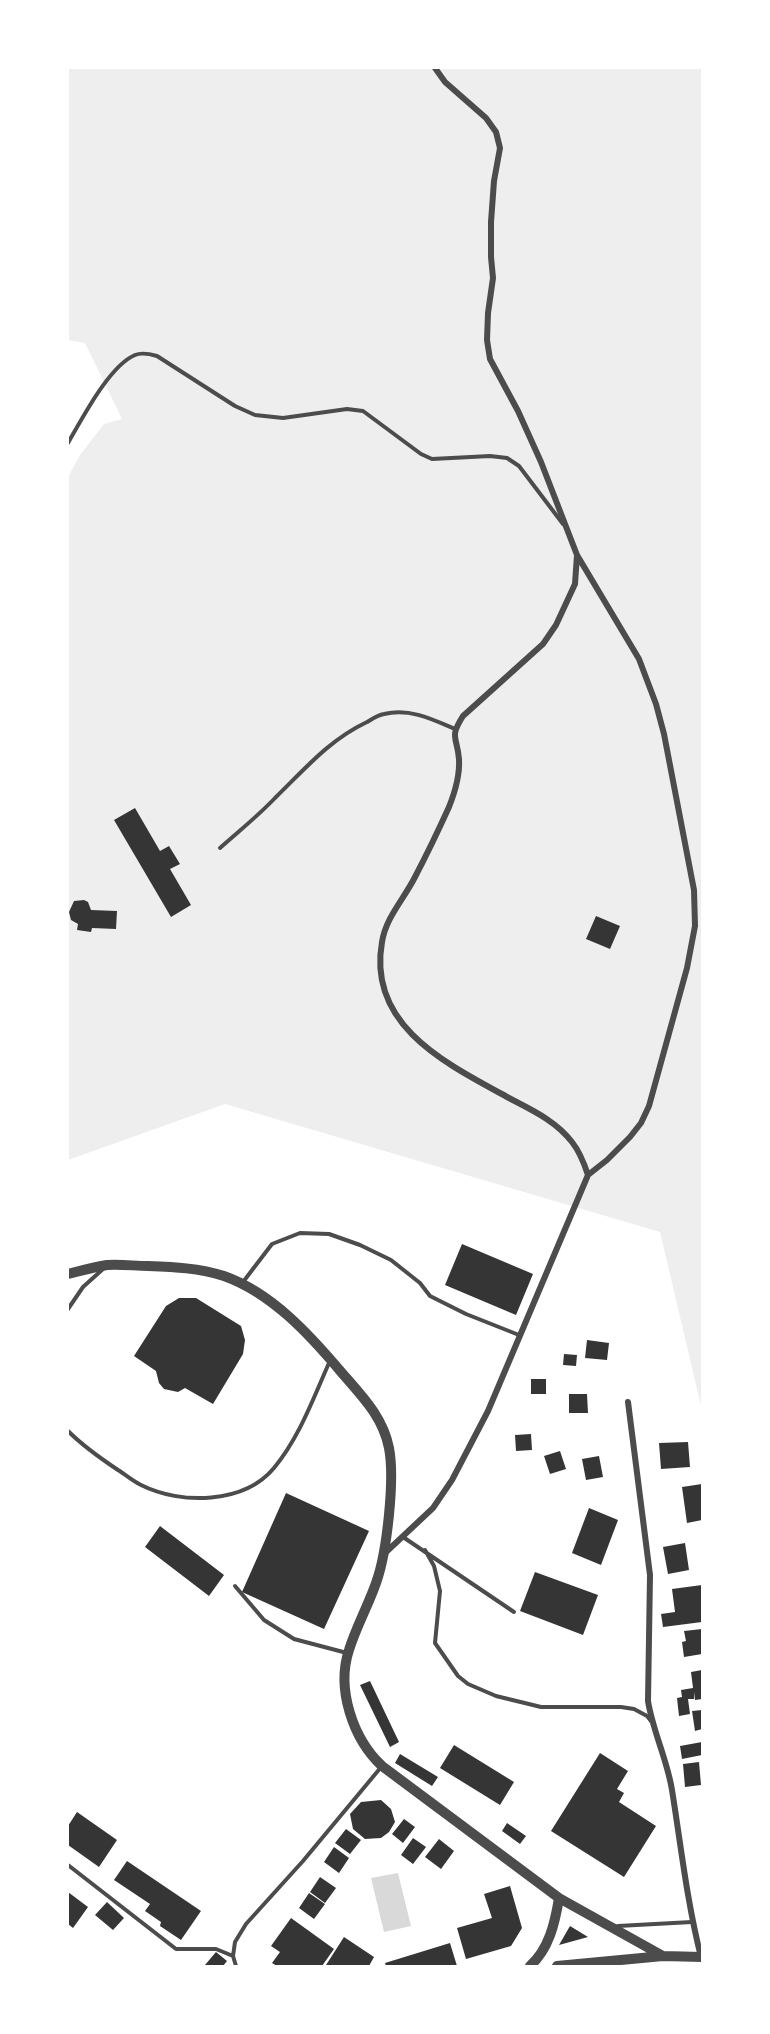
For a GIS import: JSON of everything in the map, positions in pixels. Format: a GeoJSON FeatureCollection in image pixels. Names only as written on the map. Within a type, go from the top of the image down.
{"type":"FeatureCollection","features":[{"type":"Feature","properties":{"kind":"street"},"geometry":{"type":"LineString","coordinates":[[384,1554],[433,1508],[452,1480],[488,1411],[588,1175],[607,1160],[641,1123],[649,1106],[687,968],[695,926],[694,890],[664,734],[656,704],[639,659],[577,555],[518,411],[490,359],[487,340],[493,278],[491,222],[494,182],[500,148],[496,132],[486,118],[446,82],[435,68]]}},
{"type":"Feature","properties":{"kind":"street"},"geometry":{"type":"LineString","coordinates":[[577,555],[575,584],[556,625],[543,644],[463,716],[455,729],[454,740],[459,758],[458,779],[449,807],[415,878],[386,924],[380,966],[382,986],[391,1009],[406,1029],[442,1060],[545,1117],[572,1142],[582,1158],[588,1175]]}},
{"type":"Feature","properties":{"kind":"street"},"geometry":{"type":"LineString","coordinates":[[68,1274],[106,1265],[178,1267],[226,1277],[260,1295],[304,1330],[331,1359],[377,1414],[389,1448],[391,1481],[384,1554],[376,1582],[348,1653],[344,1694],[363,1743],[382,1766],[559,1898],[663,1956]]}},
{"type":"Feature","properties":{"kind":"street"},"geometry":{"type":"LineString","coordinates":[[557,1966],[663,1956],[702,1957],[692,1922],[672,1788],[651,1721],[648,1701],[650,1575],[628,1402]]}},
{"type":"Feature","properties":{"kind":"street"},"geometry":{"type":"LineString","coordinates":[[530,1966],[540,1957],[548,1941],[556,1918],[559,1898]]}},
{"type":"Feature","properties":{"kind":"lane"},"geometry":{"type":"LineString","coordinates":[[68,443],[104,383],[136,354],[148,354],[158,356],[235,406],[255,416],[283,418],[347,409],[363,411],[421,454],[432,459],[490,456],[507,458],[519,466],[567,529]]}},
{"type":"Feature","properties":{"kind":"lane"},"geometry":{"type":"LineString","coordinates":[[220,848],[275,799],[304,767],[348,731],[383,714],[403,713],[415,713],[455,729]]}},
{"type":"Feature","properties":{"kind":"lane"},"geometry":{"type":"LineString","coordinates":[[241,1285],[272,1245],[300,1233],[328,1234],[360,1245],[391,1260],[420,1283],[430,1296],[466,1314],[520,1335]]}},
{"type":"Feature","properties":{"kind":"lane"},"geometry":{"type":"LineString","coordinates":[[68,1309],[83,1287],[106,1265]]}},
{"type":"Feature","properties":{"kind":"lane"},"geometry":{"type":"LineString","coordinates":[[68,1431],[81,1445],[142,1486],[171,1494],[204,1499],[243,1492],[273,1470],[299,1431],[331,1359]]}},
{"type":"Feature","properties":{"kind":"lane"},"geometry":{"type":"LineString","coordinates":[[402,1536],[514,1612]]}},
{"type":"Feature","properties":{"kind":"lane"},"geometry":{"type":"LineString","coordinates":[[424,1550],[434,1566],[440,1591],[435,1643],[458,1676],[468,1684],[496,1696],[541,1707],[634,1709],[651,1721]]}},
{"type":"Feature","properties":{"kind":"lane"},"geometry":{"type":"LineString","coordinates":[[236,1586],[243,1598],[264,1620],[294,1639],[348,1653]]}},
{"type":"Feature","properties":{"kind":"lane"},"geometry":{"type":"LineString","coordinates":[[236,1966],[233,1956],[235,1942],[246,1924],[303,1861],[382,1766]]}},
{"type":"Feature","properties":{"kind":"lane"},"geometry":{"type":"LineString","coordinates":[[68,1865],[176,1949],[216,1949],[233,1956]]}},
{"type":"Feature","properties":{"kind":"lane"},"geometry":{"type":"LineString","coordinates":[[608,1927],[692,1922]]}},
{"type":"Feature","properties":{"kind":"shaded area"},"geometry":{"type":"Polygon","coordinates":[[[68,68],[702,68],[702,1410],[660,1232],[225,1104],[68,1160],[68,477],[80,455],[104,424],[122,419],[85,343],[68,340],[68,68]]]}},
{"type":"Feature","properties":{"kind":"shaded area"},"geometry":{"type":"Polygon","coordinates":[[[398,1873],[411,1926],[384,1932],[371,1878],[398,1873]]]}},
{"type":"Feature","properties":{"kind":"building"},"geometry":{"type":"Polygon","coordinates":[[[135,808],[160,851],[169,846],[180,864],[170,869],[191,905],[171,917],[114,820],[135,808]]]}},
{"type":"Feature","properties":{"kind":"building"},"geometry":{"type":"Polygon","coordinates":[[[74,901],[88,902],[91,910],[117,911],[116,929],[92,928],[91,932],[77,930],[78,924],[71,920],[69,912],[74,901]]]}},
{"type":"Feature","properties":{"kind":"building"},"geometry":{"type":"Polygon","coordinates":[[[596,916],[620,926],[610,949],[586,939],[596,916]]]}},
{"type":"Feature","properties":{"kind":"building"},"geometry":{"type":"Polygon","coordinates":[[[462,1244],[533,1274],[516,1315],[445,1285],[462,1244]]]}},
{"type":"Feature","properties":{"kind":"building"},"geometry":{"type":"Polygon","coordinates":[[[179,1298],[196,1298],[241,1326],[245,1340],[243,1354],[213,1404],[185,1388],[178,1392],[164,1389],[159,1383],[156,1371],[134,1356],[166,1306],[179,1298]]]}},
{"type":"Feature","properties":{"kind":"building"},"geometry":{"type":"Polygon","coordinates":[[[587,1340],[609,1343],[607,1360],[585,1358],[587,1340]]]}},
{"type":"Feature","properties":{"kind":"building"},"geometry":{"type":"Polygon","coordinates":[[[564,1354],[577,1355],[576,1366],[563,1365],[564,1354]]]}},
{"type":"Feature","properties":{"kind":"building"},"geometry":{"type":"Polygon","coordinates":[[[531,1379],[546,1379],[546,1394],[531,1394],[531,1379]]]}},
{"type":"Feature","properties":{"kind":"building"},"geometry":{"type":"Polygon","coordinates":[[[569,1394],[587,1394],[588,1413],[569,1413],[569,1394]]]}},
{"type":"Feature","properties":{"kind":"building"},"geometry":{"type":"Polygon","coordinates":[[[531,1434],[532,1450],[516,1451],[515,1435],[531,1434]]]}},
{"type":"Feature","properties":{"kind":"building"},"geometry":{"type":"Polygon","coordinates":[[[688,1442],[690,1467],[661,1469],[659,1443],[688,1442]]]}},
{"type":"Feature","properties":{"kind":"building"},"geometry":{"type":"Polygon","coordinates":[[[560,1451],[566,1469],[550,1474],[544,1456],[560,1451]]]}},
{"type":"Feature","properties":{"kind":"building"},"geometry":{"type":"Polygon","coordinates":[[[599,1456],[603,1477],[586,1480],[582,1459],[599,1456]]]}},
{"type":"Feature","properties":{"kind":"building"},"geometry":{"type":"Polygon","coordinates":[[[702,1484],[702,1520],[687,1523],[682,1487],[702,1484]]]}},
{"type":"Feature","properties":{"kind":"building"},"geometry":{"type":"Polygon","coordinates":[[[286,1493],[369,1531],[324,1629],[242,1592],[286,1493]]]}},
{"type":"Feature","properties":{"kind":"building"},"geometry":{"type":"Polygon","coordinates":[[[589,1508],[618,1520],[601,1565],[572,1553],[589,1508]]]}},
{"type":"Feature","properties":{"kind":"building"},"geometry":{"type":"Polygon","coordinates":[[[160,1526],[224,1575],[209,1596],[145,1547],[160,1526]]]}},
{"type":"Feature","properties":{"kind":"building"},"geometry":{"type":"Polygon","coordinates":[[[685,1543],[689,1570],[668,1574],[663,1547],[685,1543]]]}},
{"type":"Feature","properties":{"kind":"building"},"geometry":{"type":"Polygon","coordinates":[[[535,1572],[598,1595],[583,1635],[520,1611],[535,1572]]]}},
{"type":"Feature","properties":{"kind":"building"},"geometry":{"type":"Polygon","coordinates":[[[702,1585],[702,1622],[663,1627],[661,1614],[675,1612],[672,1589],[702,1585]]]}},
{"type":"Feature","properties":{"kind":"building"},"geometry":{"type":"Polygon","coordinates":[[[702,1629],[702,1654],[684,1657],[682,1642],[686,1641],[684,1631],[702,1629]]]}},
{"type":"Feature","properties":{"kind":"building"},"geometry":{"type":"Polygon","coordinates":[[[702,1670],[702,1699],[695,1700],[694,1692],[694,1699],[688,1699],[690,1714],[679,1716],[677,1698],[682,1697],[681,1690],[693,1688],[691,1672],[702,1670]]]}},
{"type":"Feature","properties":{"kind":"building"},"geometry":{"type":"Polygon","coordinates":[[[370,1681],[399,1742],[390,1747],[360,1685],[370,1681]]]}},
{"type":"Feature","properties":{"kind":"building"},"geometry":{"type":"Polygon","coordinates":[[[702,1710],[702,1729],[695,1731],[692,1711],[702,1710]]]}},
{"type":"Feature","properties":{"kind":"building"},"geometry":{"type":"Polygon","coordinates":[[[702,1742],[702,1755],[682,1759],[680,1746],[702,1742]]]}},
{"type":"Feature","properties":{"kind":"building"},"geometry":{"type":"Polygon","coordinates":[[[454,1745],[514,1782],[500,1805],[440,1768],[454,1745]]]}},
{"type":"Feature","properties":{"kind":"building"},"geometry":{"type":"Polygon","coordinates":[[[600,1753],[628,1771],[617,1789],[624,1793],[619,1802],[656,1826],[624,1877],[551,1831],[600,1753]]]}},
{"type":"Feature","properties":{"kind":"building"},"geometry":{"type":"Polygon","coordinates":[[[400,1754],[438,1777],[432,1786],[395,1763],[400,1754]]]}},
{"type":"Feature","properties":{"kind":"building"},"geometry":{"type":"Polygon","coordinates":[[[699,1762],[701,1785],[685,1787],[683,1764],[699,1762]]]}},
{"type":"Feature","properties":{"kind":"building"},"geometry":{"type":"Polygon","coordinates":[[[381,1800],[391,1809],[395,1822],[389,1832],[381,1838],[365,1839],[353,1829],[350,1814],[361,1802],[381,1800]]]}},
{"type":"Feature","properties":{"kind":"building"},"geometry":{"type":"Polygon","coordinates":[[[77,1812],[117,1840],[99,1867],[68,1845],[68,1826],[77,1812]]]}},
{"type":"Feature","properties":{"kind":"building"},"geometry":{"type":"Polygon","coordinates":[[[404,1819],[415,1827],[403,1843],[392,1834],[404,1819]]]}},
{"type":"Feature","properties":{"kind":"building"},"geometry":{"type":"Polygon","coordinates":[[[507,1823],[526,1836],[520,1844],[502,1831],[507,1823]]]}},
{"type":"Feature","properties":{"kind":"building"},"geometry":{"type":"Polygon","coordinates":[[[346,1829],[361,1840],[350,1854],[335,1843],[346,1829]]]}},
{"type":"Feature","properties":{"kind":"building"},"geometry":{"type":"Polygon","coordinates":[[[413,1838],[426,1847],[413,1864],[401,1855],[413,1838]]]}},
{"type":"Feature","properties":{"kind":"building"},"geometry":{"type":"Polygon","coordinates":[[[439,1839],[454,1851],[441,1869],[425,1857],[439,1839]]]}},
{"type":"Feature","properties":{"kind":"building"},"geometry":{"type":"Polygon","coordinates":[[[334,1847],[349,1858],[339,1873],[324,1862],[334,1847]]]}},
{"type":"Feature","properties":{"kind":"building"},"geometry":{"type":"Polygon","coordinates":[[[127,1861],[201,1911],[181,1940],[160,1926],[161,1922],[145,1911],[150,1904],[114,1880],[127,1861]]]}},
{"type":"Feature","properties":{"kind":"building"},"geometry":{"type":"Polygon","coordinates":[[[320,1877],[336,1888],[325,1903],[310,1892],[320,1877]]]}},
{"type":"Feature","properties":{"kind":"building"},"geometry":{"type":"Polygon","coordinates":[[[510,1886],[522,1928],[511,1946],[466,1959],[457,1928],[492,1918],[484,1894],[510,1886]]]}},
{"type":"Feature","properties":{"kind":"building"},"geometry":{"type":"Polygon","coordinates":[[[68,1892],[88,1907],[73,1928],[68,1924],[68,1892]]]}},
{"type":"Feature","properties":{"kind":"building"},"geometry":{"type":"Polygon","coordinates":[[[309,1893],[325,1904],[314,1919],[299,1908],[309,1893]]]}},
{"type":"Feature","properties":{"kind":"building"},"geometry":{"type":"Polygon","coordinates":[[[107,1902],[124,1918],[113,1930],[95,1915],[107,1902]]]}},
{"type":"Feature","properties":{"kind":"building"},"geometry":{"type":"Polygon","coordinates":[[[291,1918],[334,1949],[322,1966],[277,1966],[272,1963],[280,1952],[271,1946],[291,1918]]]}},
{"type":"Feature","properties":{"kind":"building"},"geometry":{"type":"Polygon","coordinates":[[[570,1926],[588,1937],[559,1945],[570,1926]]]}},
{"type":"Feature","properties":{"kind":"building"},"geometry":{"type":"Polygon","coordinates":[[[344,1937],[374,1957],[369,1966],[326,1965],[344,1937]]]}},
{"type":"Feature","properties":{"kind":"building"},"geometry":{"type":"Polygon","coordinates":[[[450,1943],[457,1966],[386,1966],[385,1963],[450,1943]]]}},
{"type":"Feature","properties":{"kind":"building"},"geometry":{"type":"Polygon","coordinates":[[[216,1952],[227,1961],[223,1966],[205,1965],[216,1952]]]}}]}
